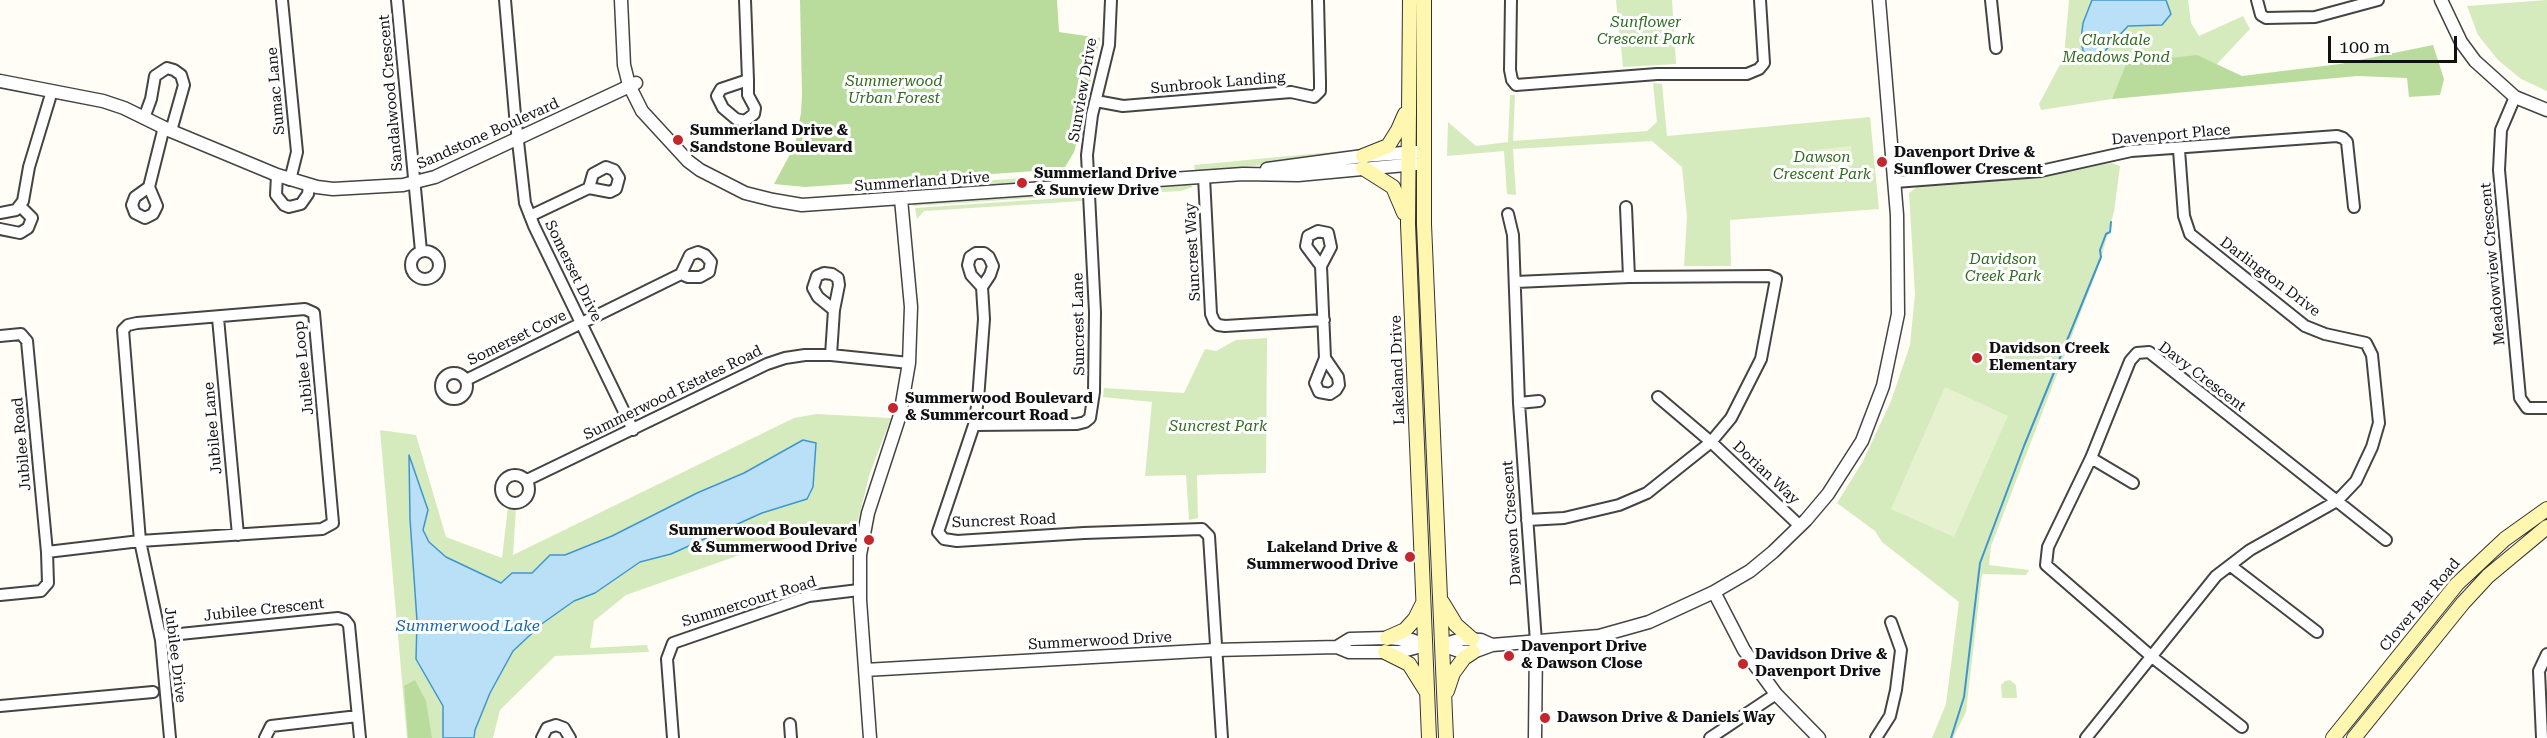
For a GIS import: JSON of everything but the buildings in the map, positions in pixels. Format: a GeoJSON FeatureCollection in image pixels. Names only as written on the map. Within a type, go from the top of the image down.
{"type":"FeatureCollection","features":[{"type":"Feature","properties":{"kind":"main road","name":"Lakeland Drive"},"geometry":{"type":"LineString","coordinates":[[1410,0],[1408,224],[1429,738]]}},
{"type":"Feature","properties":{"kind":"main road"},"geometry":{"type":"LineString","coordinates":[[1424,0],[1423,158],[1446,738]]}},
{"type":"Feature","properties":{"kind":"main road"},"geometry":{"type":"LineString","coordinates":[[1408,106],[1388,146],[1363,162],[1393,187],[1408,224]]}},
{"type":"Feature","properties":{"kind":"main road","name":"Clover Bar Road"},"geometry":{"type":"LineString","coordinates":[[2332,738],[2457,584],[2505,539],[2547,508]]}},
{"type":"Feature","properties":{"kind":"main road"},"geometry":{"type":"LineString","coordinates":[[2354,738],[2463,603],[2488,576],[2547,527]]}},
{"type":"Feature","properties":{"kind":"main road"},"geometry":{"type":"LineString","coordinates":[[1440,598],[1434,630],[1425,645],[1435,659],[1443,684]]}},
{"type":"Feature","properties":{"kind":"main road"},"geometry":{"type":"LineString","coordinates":[[1440,598],[1472,646],[1453,673],[1444,705]]}},
{"type":"Feature","properties":{"kind":"main road"},"geometry":{"type":"LineString","coordinates":[[1424,602],[1442,645]]}},
{"type":"Feature","properties":{"kind":"main road"},"geometry":{"type":"LineString","coordinates":[[1387,638],[1406,630],[1424,602]]}},
{"type":"Feature","properties":{"kind":"main road"},"geometry":{"type":"LineString","coordinates":[[1427,687],[1435,659],[1442,645]]}},
{"type":"Feature","properties":{"kind":"main road"},"geometry":{"type":"LineString","coordinates":[[1385,652],[1409,664],[1427,687]]}},
{"type":"Feature","properties":{"kind":"street","name":"Sumac Lane"},"geometry":{"type":"LineString","coordinates":[[282,0],[297,152],[290,180]]}},
{"type":"Feature","properties":{"kind":"street","name":"Sandalwood Crescent"},"geometry":{"type":"LineString","coordinates":[[397,0],[421,251]]}},
{"type":"Feature","properties":{"kind":"street","name":"Somerset Drive"},"geometry":{"type":"LineString","coordinates":[[505,0],[514,116],[523,191],[530,216],[633,430]]}},
{"type":"Feature","properties":{"kind":"street"},"geometry":{"type":"LineString","coordinates":[[621,0],[624,64],[633,84]]}},
{"type":"Feature","properties":{"kind":"street"},"geometry":{"type":"LineString","coordinates":[[745,0],[748,80]]}},
{"type":"Feature","properties":{"kind":"street","name":"Sunview Drive"},"geometry":{"type":"LineString","coordinates":[[1089,185],[1087,155],[1109,45],[1111,0]]}},
{"type":"Feature","properties":{"kind":"street","name":"Sunbrook Landing"},"geometry":{"type":"LineString","coordinates":[[1096,101],[1123,106],[1291,92],[1302,92],[1308,97],[1314,97],[1320,91],[1318,0]]}},
{"type":"Feature","properties":{"kind":"street"},"geometry":{"type":"LineString","coordinates":[[1511,0],[1510,70],[1512,80],[1516,85],[1668,73],[1747,74],[1759,69],[1764,63],[1760,0]]}},
{"type":"Feature","properties":{"kind":"street"},"geometry":{"type":"LineString","coordinates":[[1442,645],[1462,639],[1472,646],[1599,636],[1649,622],[1714,592],[1750,571],[1800,526],[1828,494],[1862,441],[1883,386],[1898,314],[1895,182],[1879,0]]}},
{"type":"Feature","properties":{"kind":"street"},"geometry":{"type":"LineString","coordinates":[[1991,0],[1996,48]]}},
{"type":"Feature","properties":{"kind":"street"},"geometry":{"type":"LineString","coordinates":[[2257,0],[2261,15],[2276,18],[2315,17],[2378,0]]}},
{"type":"Feature","properties":{"kind":"street"},"geometry":{"type":"LineString","coordinates":[[2441,0],[2456,34],[2475,61],[2515,97],[2547,110]]}},
{"type":"Feature","properties":{"kind":"street"},"geometry":{"type":"LineString","coordinates":[[144,118],[151,99],[155,76],[167,68],[182,75],[184,85],[149,187]]}},
{"type":"Feature","properties":{"kind":"street","name":"Sandstone Boulevard"},"geometry":{"type":"LineString","coordinates":[[0,81],[103,101],[290,180],[333,189],[414,182],[435,177],[633,84]]}},
{"type":"Feature","properties":{"kind":"street","name":"Summerland Drive"},"geometry":{"type":"LineString","coordinates":[[633,84],[660,133],[700,170],[745,193],[802,205],[1243,174],[1298,175],[1363,162],[1423,158]]}},
{"type":"Feature","properties":{"kind":"street"},"geometry":{"type":"LineString","coordinates":[[0,213],[10,213],[20,206],[52,92]]}},
{"type":"Feature","properties":{"kind":"street","name":"Meadowview Crescent"},"geometry":{"type":"LineString","coordinates":[[2515,97],[2501,130],[2499,170],[2520,398],[2527,408],[2547,408]]}},
{"type":"Feature","properties":{"kind":"street","name":"Davenport Place"},"geometry":{"type":"LineString","coordinates":[[1895,182],[2041,171],[2131,151],[2179,150],[2330,137],[2343,138],[2348,146],[2354,207]]}},
{"type":"Feature","properties":{"kind":"street","name":"Darlington Drive"},"geometry":{"type":"LineString","coordinates":[[2086,738],[2216,576],[2250,550],[2337,501],[2365,466],[2379,423],[2372,355],[2366,343],[2325,334],[2305,326],[2190,234],[2184,216],[2179,150]]}},
{"type":"Feature","properties":{"kind":"street"},"geometry":{"type":"LineString","coordinates":[[277,175],[276,195],[284,205],[290,207],[301,204],[308,194],[309,185]]}},
{"type":"Feature","properties":{"kind":"street","name":"Suncrest Way"},"geometry":{"type":"LineString","coordinates":[[1204,177],[1211,314],[1214,321],[1218,325],[1225,326],[1324,320]]}},
{"type":"Feature","properties":{"kind":"street","name":"Suncrest Lane"},"geometry":{"type":"LineString","coordinates":[[974,425],[1077,423],[1090,418],[1094,393],[1095,312],[1089,185]]}},
{"type":"Feature","properties":{"kind":"street"},"geometry":{"type":"LineString","coordinates":[[530,216],[589,188]]}},
{"type":"Feature","properties":{"kind":"street"},"geometry":{"type":"LineString","coordinates":[[870,738],[859,590],[860,555],[868,513],[900,415],[909,363],[911,307],[901,199]]}},
{"type":"Feature","properties":{"kind":"street"},"geometry":{"type":"LineString","coordinates":[[0,229],[20,233],[28,228],[32,218],[20,206]]}},
{"type":"Feature","properties":{"kind":"street"},"geometry":{"type":"LineString","coordinates":[[1516,282],[1629,277],[1626,207]]}},
{"type":"Feature","properties":{"kind":"street","name":"Dawson Crescent"},"geometry":{"type":"LineString","coordinates":[[1508,214],[1513,235],[1519,403],[1536,642]]}},
{"type":"Feature","properties":{"kind":"street"},"geometry":{"type":"LineString","coordinates":[[1321,266],[1325,358]]}},
{"type":"Feature","properties":{"kind":"street","name":"Somerset Cove"},"geometry":{"type":"LineString","coordinates":[[466,380],[681,274]]}},
{"type":"Feature","properties":{"kind":"street","name":"Dorian Way"},"geometry":{"type":"LineString","coordinates":[[1527,520],[1564,518],[1618,505],[1647,493],[1711,442],[1731,418],[1751,381],[1766,338],[1776,279],[1769,276],[1629,277]]}},
{"type":"Feature","properties":{"kind":"street","name":"Suncrest Road"},"geometry":{"type":"LineString","coordinates":[[982,286],[983,351],[974,425],[938,528],[940,537],[957,541],[1084,532],[1202,529],[1209,536],[1215,651]]}},
{"type":"Feature","properties":{"kind":"street","name":"Jubilee Loop"},"geometry":{"type":"LineString","coordinates":[[305,309],[314,313],[333,523],[322,529],[238,535],[140,541],[123,330],[128,325],[305,309]]}},
{"type":"Feature","properties":{"kind":"street"},"geometry":{"type":"LineString","coordinates":[[831,355],[834,310]]}},
{"type":"Feature","properties":{"kind":"street","name":"Jubilee Lane"},"geometry":{"type":"LineString","coordinates":[[218,318],[238,535]]}},
{"type":"Feature","properties":{"kind":"street","name":"Jubilee Road"},"geometry":{"type":"LineString","coordinates":[[0,336],[21,334],[27,341],[48,583],[41,591],[0,595]]}},
{"type":"Feature","properties":{"kind":"street","name":"Davy Crescent"},"geometry":{"type":"LineString","coordinates":[[2152,657],[2046,566],[2048,547],[2091,458],[2130,361],[2138,353],[2149,352],[2337,501]]}},
{"type":"Feature","properties":{"kind":"street","name":"Summerwood Estates Road"},"geometry":{"type":"LineString","coordinates":[[527,480],[777,360],[806,354],[909,363]]}},
{"type":"Feature","properties":{"kind":"street","name":"Dorian Way"},"geometry":{"type":"LineString","coordinates":[[1658,396],[1711,442],[1800,526]]}},
{"type":"Feature","properties":{"kind":"street"},"geometry":{"type":"LineString","coordinates":[[1519,403],[1539,401]]}},
{"type":"Feature","properties":{"kind":"street"},"geometry":{"type":"LineString","coordinates":[[2091,458],[2133,483]]}},
{"type":"Feature","properties":{"kind":"street"},"geometry":{"type":"LineString","coordinates":[[2337,501],[2386,540]]}},
{"type":"Feature","properties":{"kind":"street"},"geometry":{"type":"LineString","coordinates":[[47,552],[140,541]]}},
{"type":"Feature","properties":{"kind":"street","name":"Jubilee Drive"},"geometry":{"type":"LineString","coordinates":[[140,541],[160,636],[170,738]]}},
{"type":"Feature","properties":{"kind":"street"},"geometry":{"type":"LineString","coordinates":[[2231,566],[2318,632]]}},
{"type":"Feature","properties":{"kind":"street","name":"Summercourt Road"},"geometry":{"type":"LineString","coordinates":[[673,738],[667,659],[673,643],[809,596],[859,590]]}},
{"type":"Feature","properties":{"kind":"street"},"geometry":{"type":"LineString","coordinates":[[1714,592],[1744,650],[1776,694],[1819,738]]}},
{"type":"Feature","properties":{"kind":"street","name":"Jubilee Crescent"},"geometry":{"type":"LineString","coordinates":[[160,636],[338,618],[345,620],[349,625],[360,738]]}},
{"type":"Feature","properties":{"kind":"street"},"geometry":{"type":"LineString","coordinates":[[1876,738],[1890,716],[1896,690],[1901,650],[1891,622]]}},
{"type":"Feature","properties":{"kind":"street","name":"Summerwood Drive"},"geometry":{"type":"LineString","coordinates":[[1337,647],[1350,639],[1387,638],[1412,640],[1425,645]]}},
{"type":"Feature","properties":{"kind":"street"},"geometry":{"type":"LineString","coordinates":[[1535,738],[1536,642]]}},
{"type":"Feature","properties":{"kind":"street","name":"Summerwood Drive"},"geometry":{"type":"LineString","coordinates":[[865,670],[1215,651],[1337,647],[1349,652],[1399,652],[1425,645]]}},
{"type":"Feature","properties":{"kind":"street"},"geometry":{"type":"LineString","coordinates":[[1215,651],[1222,738]]}},
{"type":"Feature","properties":{"kind":"street"},"geometry":{"type":"LineString","coordinates":[[2542,738],[2539,671],[2547,654]]}},
{"type":"Feature","properties":{"kind":"street"},"geometry":{"type":"LineString","coordinates":[[2152,657],[2242,727]]}},
{"type":"Feature","properties":{"kind":"street"},"geometry":{"type":"LineString","coordinates":[[0,706],[153,692]]}},
{"type":"Feature","properties":{"kind":"street"},"geometry":{"type":"LineString","coordinates":[[1710,738],[1776,694]]}},
{"type":"Feature","properties":{"kind":"street"},"geometry":{"type":"LineString","coordinates":[[265,738],[271,726],[358,716]]}},
{"type":"Feature","properties":{"kind":"street"},"geometry":{"type":"LineString","coordinates":[[790,724],[791,738]]}},
{"type":"Feature","properties":{"kind":"street"},"geometry":{"type":"LineString","coordinates":[[542,738],[547,728],[556,725],[564,728],[570,738]]}},
{"type":"Feature","properties":{"kind":"green space","name":"Summerwood Urban Forest"},"geometry":{"type":"Polygon","coordinates":[[[800,0],[1057,0],[1059,32],[1100,38],[1078,138],[1074,152],[1064,169],[805,187],[774,184],[795,145],[801,113],[800,0]]]}},
{"type":"Feature","properties":{"kind":"green space","name":"Sunflower Crescent Park"},"geometry":{"type":"Polygon","coordinates":[[[1616,0],[1672,0],[1676,64],[1623,67],[1616,0]]]}},
{"type":"Feature","properties":{"kind":"green space","name":"Clarkdale Meadows Pond"},"geometry":{"type":"Polygon","coordinates":[[[2069,0],[2188,0],[2191,23],[2199,36],[2243,16],[2250,29],[2214,67],[2112,99],[2041,110],[2039,104],[2064,57],[2069,0]]]}},
{"type":"Feature","properties":{"kind":"green space"},"geometry":{"type":"Polygon","coordinates":[[[2547,0],[2547,91],[2521,79],[2498,60],[2478,35],[2467,6],[2547,0]]]}},
{"type":"Feature","properties":{"kind":"green space"},"geometry":{"type":"Polygon","coordinates":[[[2433,45],[2444,79],[2440,95],[2409,97],[2407,78],[2357,76],[2112,99],[2127,62],[2144,55],[2153,60],[2197,55],[2242,76],[2340,64],[2433,45]]]}},
{"type":"Feature","properties":{"kind":"green space","name":"Dawson Crescent Park"},"geometry":{"type":"Polygon","coordinates":[[[1653,83],[1662,84],[1667,136],[1870,117],[1879,209],[1730,220],[1731,266],[1684,266],[1687,217],[1682,167],[1652,141],[1513,149],[1516,195],[1507,194],[1504,151],[1447,156],[1448,122],[1476,146],[1508,142],[1510,95],[1515,95],[1513,141],[1647,131],[1657,122],[1653,83]]]}},
{"type":"Feature","properties":{"kind":"green space"},"geometry":{"type":"Polygon","coordinates":[[[1387,137],[1380,147],[1325,157],[1196,173],[1194,165],[1364,149],[1374,146],[1387,137]]]}},
{"type":"Feature","properties":{"kind":"green space"},"geometry":{"type":"Polygon","coordinates":[[[1851,146],[1853,166],[1816,169],[1814,150],[1851,146]]]}},
{"type":"Feature","properties":{"kind":"green space","name":"Davidson Creek Park"},"geometry":{"type":"Polygon","coordinates":[[[2112,163],[2120,166],[2114,212],[2099,265],[1991,546],[1989,565],[2029,570],[2026,575],[1982,574],[1966,712],[1953,738],[1932,738],[1946,704],[1959,602],[1882,542],[1875,531],[1837,503],[1863,461],[1891,401],[1910,345],[1915,294],[1909,193],[1917,187],[2033,177],[2112,163]]]}},
{"type":"Feature","properties":{"kind":"green space"},"geometry":{"type":"Polygon","coordinates":[[[1023,178],[1023,182],[925,189],[918,193],[896,194],[895,192],[895,187],[1023,178]]]}},
{"type":"Feature","properties":{"kind":"green space"},"geometry":{"type":"Polygon","coordinates":[[[1190,184],[1193,187],[1180,191],[1105,195],[1102,190],[1190,184]]]}},
{"type":"Feature","properties":{"kind":"green space"},"geometry":{"type":"Polygon","coordinates":[[[1075,191],[1079,195],[913,206],[912,204],[1075,191]]]}},
{"type":"Feature","properties":{"kind":"green space"},"geometry":{"type":"Polygon","coordinates":[[[1081,197],[1082,201],[924,211],[917,219],[915,208],[1081,197]]]}},
{"type":"Feature","properties":{"kind":"green space","name":"Suncrest Park"},"geometry":{"type":"Polygon","coordinates":[[[1267,338],[1266,473],[1197,475],[1198,518],[1189,520],[1186,475],[1145,476],[1152,402],[1103,397],[1104,388],[1184,393],[1205,349],[1216,351],[1236,340],[1267,338]]]}},
{"type":"Feature","properties":{"kind":"green space"},"geometry":{"type":"Polygon","coordinates":[[[1945,387],[2008,416],[1954,537],[1891,509],[1945,387]]]}},
{"type":"Feature","properties":{"kind":"green space"},"geometry":{"type":"Polygon","coordinates":[[[817,414],[891,418],[870,473],[857,524],[785,539],[626,595],[594,621],[590,648],[647,645],[649,652],[555,656],[500,710],[493,738],[407,738],[380,430],[416,435],[446,537],[502,558],[508,507],[516,508],[513,555],[794,418],[817,414]]]}},
{"type":"Feature","properties":{"kind":"green space"},"geometry":{"type":"Polygon","coordinates":[[[415,680],[426,701],[432,738],[408,738],[404,686],[415,680]]]}},
{"type":"Feature","properties":{"kind":"green space"},"geometry":{"type":"Polygon","coordinates":[[[2010,680],[2016,685],[2017,698],[2002,698],[2001,685],[2010,680]]]}},
{"type":"Feature","properties":{"kind":"water"},"geometry":{"type":"Polygon","coordinates":[[[2092,0],[2166,0],[2171,14],[2162,25],[2128,26],[2105,51],[2091,57],[2083,51],[2081,40],[2083,23],[2092,0]]]}},
{"type":"Feature","properties":{"kind":"water","name":"Summerwood Lake"},"geometry":{"type":"Polygon","coordinates":[[[803,440],[816,443],[813,487],[807,499],[762,513],[671,554],[640,562],[595,593],[574,601],[543,623],[513,651],[490,693],[474,738],[443,738],[443,706],[416,659],[417,621],[410,519],[409,455],[428,510],[423,530],[429,542],[446,557],[501,583],[512,573],[532,573],[550,555],[565,555],[612,536],[697,493],[744,473],[803,440]]]}},
{"type":"Feature","properties":{"kind":"waterway"},"geometry":{"type":"LineString","coordinates":[[1951,738],[1964,697],[1980,563],[2024,446],[2101,257],[2100,250],[2106,234],[2110,232],[2111,222]]}},
{"type":"Feature","properties":{"kind":"place","name":"Summerland Drive & Sandstone Boulevard"},"geometry":{"type":"Point","coordinates":[678,140]}},
{"type":"Feature","properties":{"kind":"place","name":"Davenport Drive & Sunflower Crescent"},"geometry":{"type":"Point","coordinates":[1882,162]}},
{"type":"Feature","properties":{"kind":"place","name":"Summerland Drive & Sunview Drive"},"geometry":{"type":"Point","coordinates":[1022,183]}},
{"type":"Feature","properties":{"kind":"place","name":"Davidson Creek Elementary"},"geometry":{"type":"Point","coordinates":[1977,358]}},
{"type":"Feature","properties":{"kind":"place","name":"Summerwood Boulevard & Summercourt Road"},"geometry":{"type":"Point","coordinates":[893,408]}},
{"type":"Feature","properties":{"kind":"place","name":"Summerwood Boulevard & Summerwood Drive"},"geometry":{"type":"Point","coordinates":[869,540]}},
{"type":"Feature","properties":{"kind":"place","name":"Lakeland Drive & Summerwood Drive"},"geometry":{"type":"Point","coordinates":[1410,557]}},
{"type":"Feature","properties":{"kind":"place","name":"Davenport Drive & Dawson Close"},"geometry":{"type":"Point","coordinates":[1509,656]}},
{"type":"Feature","properties":{"kind":"place","name":"Davidson Drive & Davenport Drive"},"geometry":{"type":"Point","coordinates":[1743,664]}},
{"type":"Feature","properties":{"kind":"place","name":"Dawson Drive & Daniels Way"},"geometry":{"type":"Point","coordinates":[1545,718]}}]}
